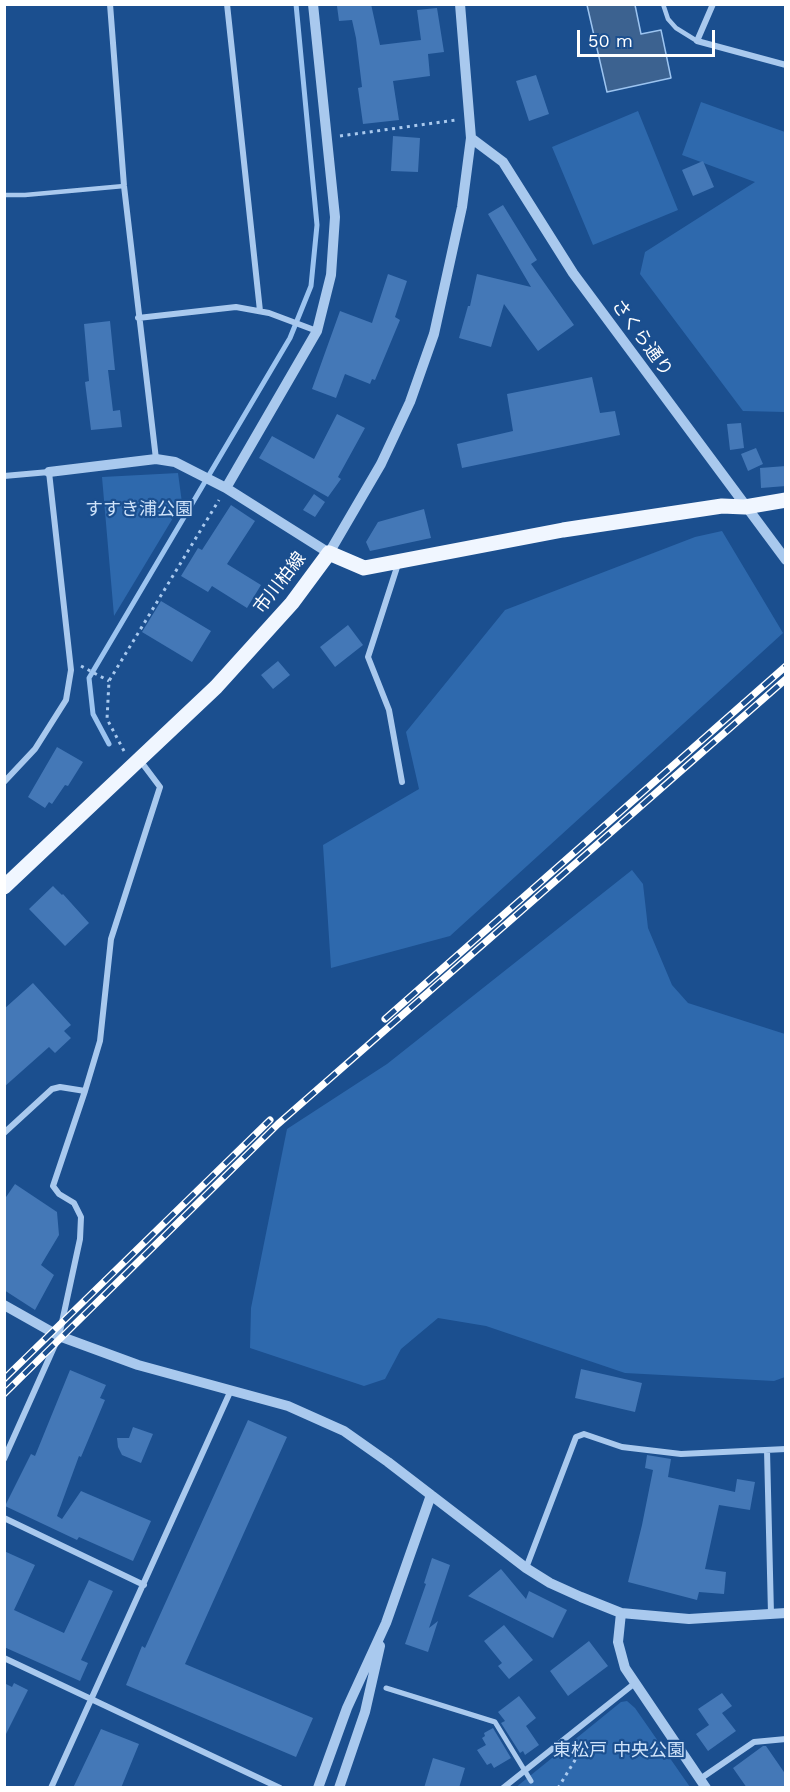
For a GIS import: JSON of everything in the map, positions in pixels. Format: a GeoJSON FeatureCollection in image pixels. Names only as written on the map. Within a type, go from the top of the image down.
{"type":"FeatureCollection","features":[{"type":"Feature","properties":{"kind":"main road","name":"市川柏線"},"geometry":{"type":"LineString","coordinates":[[4,887],[216,687],[292,603],[329,553],[364,568],[563,530],[723,506],[745,507],[786,500]]}},
{"type":"Feature","properties":{"kind":"street"},"geometry":{"type":"LineString","coordinates":[[110,4],[124,186],[156,459]]}},
{"type":"Feature","properties":{"kind":"street"},"geometry":{"type":"LineString","coordinates":[[227,4],[260,311]]}},
{"type":"Feature","properties":{"kind":"street"},"geometry":{"type":"LineString","coordinates":[[222,486],[317,331],[331,274],[335,217],[313,4]]}},
{"type":"Feature","properties":{"kind":"street"},"geometry":{"type":"LineString","coordinates":[[4,476],[156,459],[175,462],[222,486],[329,553],[381,464],[410,402],[434,334],[462,207],[471,138],[460,4]]}},
{"type":"Feature","properties":{"kind":"street"},"geometry":{"type":"LineString","coordinates":[[713,4],[698,41],[786,64]]}},
{"type":"Feature","properties":{"kind":"street","name":"さくら通り"},"geometry":{"type":"LineString","coordinates":[[471,138],[503,162],[573,273],[786,560]]}},
{"type":"Feature","properties":{"kind":"street"},"geometry":{"type":"LineString","coordinates":[[138,318],[236,307],[260,311],[317,331]]}},
{"type":"Feature","properties":{"kind":"street"},"geometry":{"type":"LineString","coordinates":[[4,782],[35,749],[66,700],[71,670],[49,472]]}},
{"type":"Feature","properties":{"kind":"street"},"geometry":{"type":"LineString","coordinates":[[399,560],[368,657],[388,710],[402,782]]}},
{"type":"Feature","properties":{"kind":"street"},"geometry":{"type":"LineString","coordinates":[[4,1459],[59,1336],[80,1239],[81,1217],[74,1203],[59,1194],[53,1186],[100,1041],[111,939],[160,787],[139,759]]}},
{"type":"Feature","properties":{"kind":"street"},"geometry":{"type":"LineString","coordinates":[[4,1133],[52,1089],[60,1087],[85,1091]]}},
{"type":"Feature","properties":{"kind":"street"},"geometry":{"type":"LineString","coordinates":[[4,1305],[59,1336],[138,1365],[288,1406],[344,1431],[526,1568],[581,1598],[621,1613],[688,1619],[786,1613]]}},
{"type":"Feature","properties":{"kind":"street"},"geometry":{"type":"LineString","coordinates":[[51,1788],[232,1390]]}},
{"type":"Feature","properties":{"kind":"street"},"geometry":{"type":"LineString","coordinates":[[526,1568],[576,1437],[584,1434],[622,1447],[681,1454],[786,1449]]}},
{"type":"Feature","properties":{"kind":"street"},"geometry":{"type":"LineString","coordinates":[[767,1450],[771,1614]]}},
{"type":"Feature","properties":{"kind":"street"},"geometry":{"type":"LineString","coordinates":[[318,1788],[347,1708],[386,1623],[431,1496]]}},
{"type":"Feature","properties":{"kind":"street"},"geometry":{"type":"LineString","coordinates":[[4,1518],[144,1585]]}},
{"type":"Feature","properties":{"kind":"street"},"geometry":{"type":"LineString","coordinates":[[621,1613],[618,1642],[625,1668],[703,1783],[754,1742],[786,1739]]}},
{"type":"Feature","properties":{"kind":"street"},"geometry":{"type":"LineString","coordinates":[[339,1788],[365,1712],[386,1623]]}},
{"type":"Feature","properties":{"kind":"street"},"geometry":{"type":"LineString","coordinates":[[4,1658],[280,1788]]}},
{"type":"Feature","properties":{"kind":"street"},"geometry":{"type":"LineString","coordinates":[[503,1788],[635,1683]]}},
{"type":"Feature","properties":{"kind":"street"},"geometry":{"type":"LineString","coordinates":[[387,1688],[495,1722],[531,1781]]}},
{"type":"Feature","properties":{"kind":"lane"},"geometry":{"type":"LineString","coordinates":[[663,4],[668,19],[676,28],[698,41]]}},
{"type":"Feature","properties":{"kind":"lane"},"geometry":{"type":"LineString","coordinates":[[4,195],[124,186]]}},
{"type":"Feature","properties":{"kind":"path"},"geometry":{"type":"LineString","coordinates":[[327,138],[470,118]]}},
{"type":"Feature","properties":{"kind":"path"},"geometry":{"type":"LineString","coordinates":[[124,751],[107,719],[109,681],[222,486]]}},
{"type":"Feature","properties":{"kind":"path"},"geometry":{"type":"LineString","coordinates":[[70,660],[109,681]]}},
{"type":"Feature","properties":{"kind":"path"},"geometry":{"type":"LineString","coordinates":[[558,1788],[580,1752],[573,1750],[565,1756]]}},
{"type":"Feature","properties":{"kind":"green space"},"geometry":{"type":"Polygon","coordinates":[[[701,102],[785,132],[785,412],[743,411],[640,274],[645,252],[755,182],[682,155],[701,102]]]}},
{"type":"Feature","properties":{"kind":"green space"},"geometry":{"type":"Polygon","coordinates":[[[638,111],[678,210],[593,245],[552,147],[638,111]]]}},
{"type":"Feature","properties":{"kind":"green space","name":"すすき浦公園"},"geometry":{"type":"Polygon","coordinates":[[[178,473],[182,503],[114,616],[102,477],[178,473]]]}},
{"type":"Feature","properties":{"kind":"green space"},"geometry":{"type":"Polygon","coordinates":[[[722,531],[783,633],[450,936],[331,968],[323,845],[419,789],[406,732],[505,610],[695,537],[722,531]]]}},
{"type":"Feature","properties":{"kind":"green space"},"geometry":{"type":"Polygon","coordinates":[[[632,870],[643,884],[648,928],[672,985],[688,1003],[785,1034],[785,1377],[774,1381],[625,1373],[486,1326],[438,1318],[401,1349],[385,1379],[364,1386],[250,1348],[251,1308],[287,1129],[387,1064],[632,870]]]}},
{"type":"Feature","properties":{"kind":"green space","name":"東松戸 中央公園"},"geometry":{"type":"Polygon","coordinates":[[[627,1701],[635,1708],[690,1787],[515,1788],[621,1702],[627,1701]]]}},
{"type":"Feature","properties":{"kind":"shaded area"},"geometry":{"type":"Polygon","coordinates":[[[587,5],[635,5],[641,34],[661,30],[671,78],[607,92],[587,5]]]}},
{"type":"Feature","properties":{"kind":"building"},"geometry":{"type":"Polygon","coordinates":[[[371,4],[380,45],[421,40],[417,10],[437,8],[444,52],[428,54],[430,76],[393,81],[399,120],[363,124],[358,88],[362,87],[356,38],[352,20],[339,21],[337,6],[371,4]]]}},
{"type":"Feature","properties":{"kind":"building"},"geometry":{"type":"Polygon","coordinates":[[[536,75],[549,114],[529,121],[516,81],[536,75]]]}},
{"type":"Feature","properties":{"kind":"building"},"geometry":{"type":"Polygon","coordinates":[[[393,136],[420,138],[418,172],[391,171],[393,136]]]}},
{"type":"Feature","properties":{"kind":"building"},"geometry":{"type":"Polygon","coordinates":[[[703,161],[714,187],[693,196],[682,170],[703,161]]]}},
{"type":"Feature","properties":{"kind":"building"},"geometry":{"type":"Polygon","coordinates":[[[503,205],[537,260],[531,264],[574,325],[538,351],[504,304],[491,347],[459,338],[468,306],[470,306],[477,274],[531,287],[488,214],[503,205]]]}},
{"type":"Feature","properties":{"kind":"building"},"geometry":{"type":"Polygon","coordinates":[[[388,274],[407,281],[395,317],[400,320],[375,380],[372,379],[370,384],[345,374],[336,398],[312,389],[340,311],[372,323],[388,274]]]}},
{"type":"Feature","properties":{"kind":"building"},"geometry":{"type":"Polygon","coordinates":[[[110,321],[115,370],[108,370],[113,411],[120,410],[122,427],[91,430],[85,382],[89,381],[84,324],[110,321]]]}},
{"type":"Feature","properties":{"kind":"building"},"geometry":{"type":"Polygon","coordinates":[[[592,377],[600,413],[615,411],[620,435],[462,468],[457,444],[513,431],[507,394],[592,377]]]}},
{"type":"Feature","properties":{"kind":"building"},"geometry":{"type":"Polygon","coordinates":[[[337,414],[365,428],[338,477],[341,479],[328,497],[259,458],[272,436],[314,459],[337,414]]]}},
{"type":"Feature","properties":{"kind":"building"},"geometry":{"type":"Polygon","coordinates":[[[741,423],[744,448],[730,450],[727,424],[741,423]]]}},
{"type":"Feature","properties":{"kind":"building"},"geometry":{"type":"Polygon","coordinates":[[[756,448],[763,464],[748,471],[741,454],[756,448]]]}},
{"type":"Feature","properties":{"kind":"building"},"geometry":{"type":"Polygon","coordinates":[[[786,466],[786,486],[761,488],[760,468],[786,466]]]}},
{"type":"Feature","properties":{"kind":"building"},"geometry":{"type":"Polygon","coordinates":[[[314,494],[325,502],[315,517],[303,510],[314,494]]]}},
{"type":"Feature","properties":{"kind":"building"},"geometry":{"type":"Polygon","coordinates":[[[231,505],[255,521],[227,564],[261,585],[247,608],[212,586],[208,592],[181,576],[198,548],[202,550],[231,505]]]}},
{"type":"Feature","properties":{"kind":"building"},"geometry":{"type":"Polygon","coordinates":[[[424,509],[431,538],[370,551],[366,542],[378,522],[424,509]]]}},
{"type":"Feature","properties":{"kind":"building"},"geometry":{"type":"Polygon","coordinates":[[[161,601],[211,631],[192,662],[142,632],[161,601]]]}},
{"type":"Feature","properties":{"kind":"building"},"geometry":{"type":"Polygon","coordinates":[[[348,625],[363,645],[335,667],[320,647],[348,625]]]}},
{"type":"Feature","properties":{"kind":"building"},"geometry":{"type":"Polygon","coordinates":[[[278,661],[290,675],[273,689],[261,675],[278,661]]]}},
{"type":"Feature","properties":{"kind":"building"},"geometry":{"type":"Polygon","coordinates":[[[57,747],[83,762],[68,786],[65,785],[52,804],[49,802],[45,808],[28,797],[57,747]]]}},
{"type":"Feature","properties":{"kind":"building"},"geometry":{"type":"Polygon","coordinates":[[[53,886],[89,923],[65,946],[29,909],[53,886]]]}},
{"type":"Feature","properties":{"kind":"building"},"geometry":{"type":"Polygon","coordinates":[[[33,983],[71,1025],[64,1031],[71,1038],[55,1053],[49,1047],[4,1087],[4,1009],[33,983]]]}},
{"type":"Feature","properties":{"kind":"building"},"geometry":{"type":"Polygon","coordinates":[[[15,1184],[57,1212],[59,1235],[41,1265],[54,1275],[35,1310],[4,1290],[4,1200],[15,1184]]]}},
{"type":"Feature","properties":{"kind":"building"},"geometry":{"type":"Polygon","coordinates":[[[581,1369],[642,1383],[635,1412],[575,1398],[581,1369]]]}},
{"type":"Feature","properties":{"kind":"building"},"geometry":{"type":"Polygon","coordinates":[[[70,1370],[106,1385],[100,1398],[105,1400],[81,1457],[79,1456],[57,1516],[62,1519],[81,1491],[151,1521],[133,1561],[79,1537],[77,1540],[5,1506],[31,1454],[35,1456],[70,1370]]]}},
{"type":"Feature","properties":{"kind":"building"},"geometry":{"type":"Polygon","coordinates":[[[248,1420],[287,1437],[185,1664],[313,1718],[296,1757],[126,1685],[248,1420]]]}},
{"type":"Feature","properties":{"kind":"building"},"geometry":{"type":"Polygon","coordinates":[[[133,1427],[153,1434],[141,1463],[122,1455],[118,1447],[117,1438],[129,1438],[133,1427]]]}},
{"type":"Feature","properties":{"kind":"building"},"geometry":{"type":"Polygon","coordinates":[[[647,1455],[671,1459],[668,1477],[735,1492],[737,1479],[755,1482],[750,1510],[719,1505],[705,1569],[726,1572],[724,1594],[699,1592],[697,1600],[628,1582],[653,1470],[645,1468],[647,1455]]]}},
{"type":"Feature","properties":{"kind":"building"},"geometry":{"type":"Polygon","coordinates":[[[4,1551],[35,1565],[14,1610],[64,1633],[89,1580],[113,1591],[81,1660],[88,1663],[80,1681],[4,1647],[4,1551]]]}},
{"type":"Feature","properties":{"kind":"building"},"geometry":{"type":"Polygon","coordinates":[[[432,1558],[450,1565],[429,1628],[438,1621],[428,1652],[405,1644],[426,1584],[424,1583],[432,1558]]]}},
{"type":"Feature","properties":{"kind":"building"},"geometry":{"type":"Polygon","coordinates":[[[501,1569],[526,1599],[529,1591],[567,1610],[553,1638],[468,1596],[501,1569]]]}},
{"type":"Feature","properties":{"kind":"building"},"geometry":{"type":"Polygon","coordinates":[[[504,1625],[533,1660],[509,1679],[498,1666],[502,1663],[484,1641],[504,1625]]]}},
{"type":"Feature","properties":{"kind":"building"},"geometry":{"type":"Polygon","coordinates":[[[589,1641],[608,1666],[568,1696],[550,1671],[589,1641]]]}},
{"type":"Feature","properties":{"kind":"building"},"geometry":{"type":"Polygon","coordinates":[[[4,1683],[12,1687],[14,1683],[28,1690],[4,1738],[4,1683]]]}},
{"type":"Feature","properties":{"kind":"building"},"geometry":{"type":"Polygon","coordinates":[[[722,1693],[732,1706],[722,1713],[736,1731],[708,1751],[696,1734],[709,1725],[698,1709],[722,1693]]]}},
{"type":"Feature","properties":{"kind":"building"},"geometry":{"type":"Polygon","coordinates":[[[519,1696],[536,1718],[526,1726],[539,1745],[525,1755],[523,1751],[520,1753],[501,1723],[505,1721],[498,1712],[519,1696]]]}},
{"type":"Feature","properties":{"kind":"building"},"geometry":{"type":"Polygon","coordinates":[[[493,1728],[511,1758],[494,1768],[491,1763],[487,1765],[477,1750],[486,1745],[482,1738],[485,1736],[484,1733],[493,1728]]]}},
{"type":"Feature","properties":{"kind":"building"},"geometry":{"type":"Polygon","coordinates":[[[101,1729],[139,1744],[121,1788],[73,1788],[101,1729]]]}},
{"type":"Feature","properties":{"kind":"building"},"geometry":{"type":"Polygon","coordinates":[[[766,1746],[786,1775],[786,1788],[747,1788],[733,1768],[766,1746]]]}},
{"type":"Feature","properties":{"kind":"building"},"geometry":{"type":"Polygon","coordinates":[[[433,1758],[465,1768],[459,1788],[424,1788],[433,1758]]]}},
{"type":"Feature","properties":{"kind":"waterway"},"geometry":{"type":"LineString","coordinates":[[109,744],[93,714],[89,678],[290,338],[311,286],[317,225],[296,4]]}},
{"type":"Feature","properties":{"kind":"railway"},"geometry":{"type":"LineString","coordinates":[[385,1019],[786,666]]}},
{"type":"Feature","properties":{"kind":"railway"},"geometry":{"type":"LineString","coordinates":[[4,1394],[278,1124],[786,679]]}},
{"type":"Feature","properties":{"kind":"railway"},"geometry":{"type":"LineString","coordinates":[[4,1379],[270,1120]]}}]}
